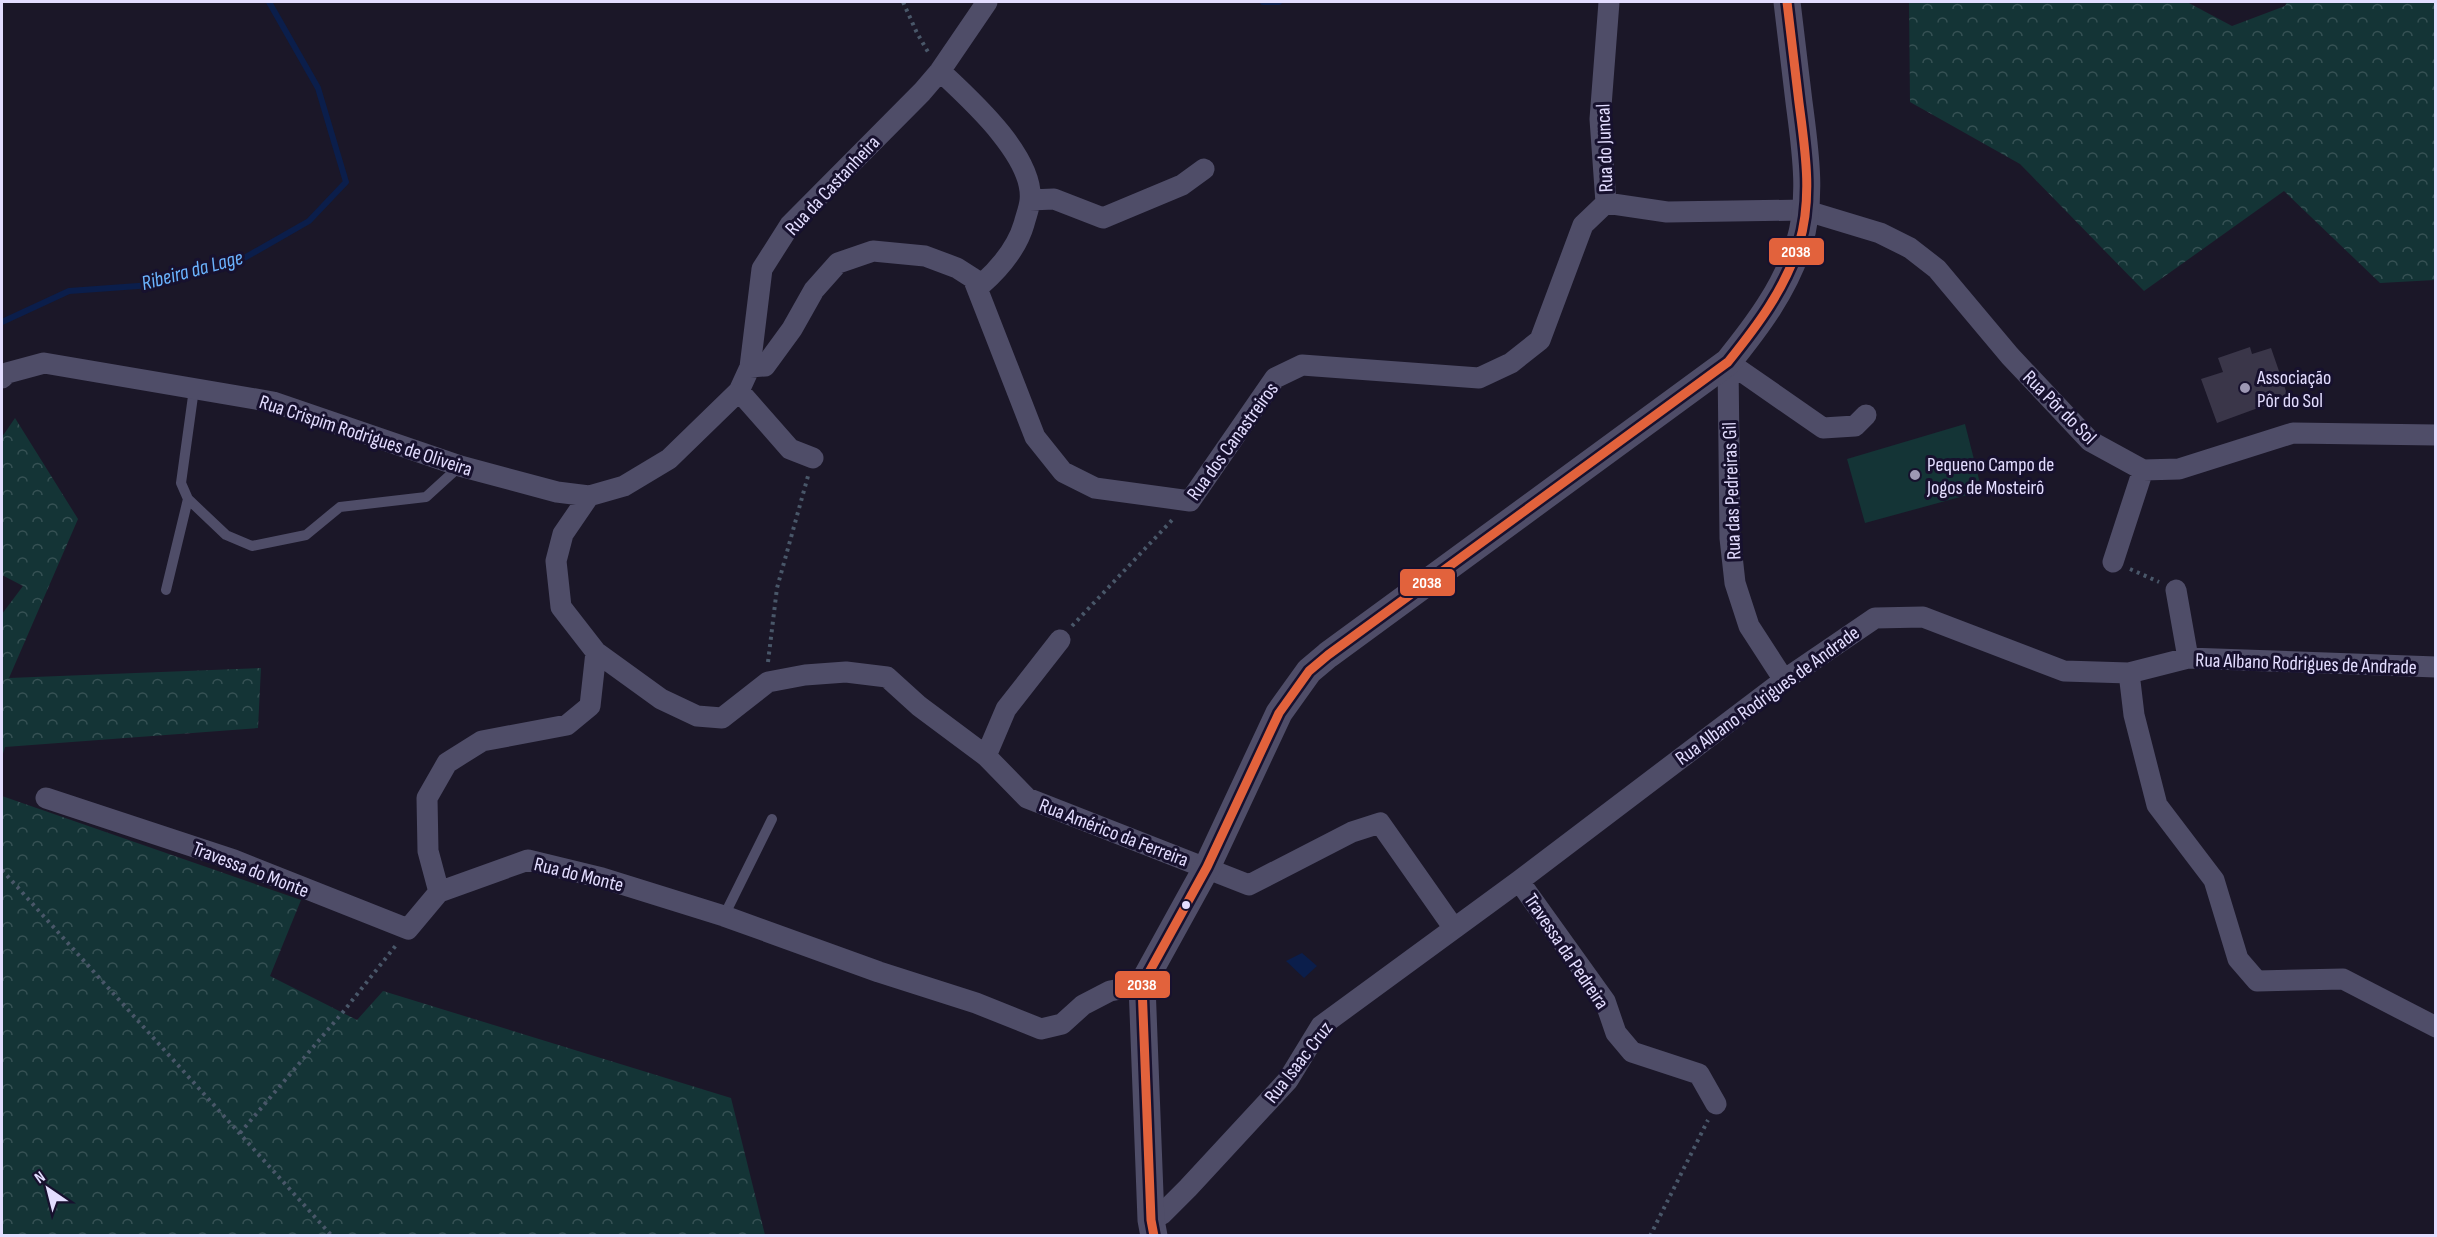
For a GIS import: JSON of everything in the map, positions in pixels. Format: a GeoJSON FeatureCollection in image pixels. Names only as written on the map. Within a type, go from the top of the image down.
{"type":"FeatureCollection","features":[{"type":"Feature","properties":{"kind":"street","name":"Rua da Castanheira"},"geometry":{"type":"LineString","coordinates":[[589,496],[624,486],[669,459],[739,391],[750,367],[762,269],[790,225],[940,71],[987,2]]}},
{"type":"Feature","properties":{"kind":"street","name":"Rua do Juncal"},"geometry":{"type":"LineString","coordinates":[[1609,2],[1600,119],[1606,203],[1666,212],[1804,210]]}},
{"type":"Feature","properties":{"kind":"street"},"geometry":{"type":"LineString","coordinates":[[1153,1228],[1142,985],[1207,867],[1279,713],[1309,671],[1352,635],[1728,362],[1760,324],[1784,281],[1799,243],[1804,210],[1806,159],[1787,2]]}},
{"type":"Feature","properties":{"kind":"street"},"geometry":{"type":"LineString","coordinates":[[750,367],[765,366],[792,329],[814,290],[838,263],[873,251],[925,256],[957,268],[982,284],[1000,268],[1020,236],[1030,200],[1026,172],[1007,141],[974,103],[940,71]]}},
{"type":"Feature","properties":{"kind":"street"},"geometry":{"type":"LineString","coordinates":[[1030,200],[1054,199],[1103,219],[1182,185],[1204,169]]}},
{"type":"Feature","properties":{"kind":"street","name":"Rua dos Canastreiros"},"geometry":{"type":"LineString","coordinates":[[1190,501],[1275,378],[1302,365],[1479,378],[1511,363],[1540,340],[1583,225],[1606,203]]}},
{"type":"Feature","properties":{"kind":"street","name":"Rua Pôr do Sol"},"geometry":{"type":"LineString","coordinates":[[1804,210],[1880,233],[1910,248],[1936,269],[2010,356],[2090,441],[2143,470]]}},
{"type":"Feature","properties":{"kind":"street"},"geometry":{"type":"LineString","coordinates":[[973,278],[1035,437],[1063,472],[1095,488],[1190,501]]}},
{"type":"Feature","properties":{"kind":"street"},"geometry":{"type":"LineString","coordinates":[[1728,362],[1823,428],[1855,426],[1866,415]]}},
{"type":"Feature","properties":{"kind":"street","name":"Rua das Pedreiras Gil"},"geometry":{"type":"LineString","coordinates":[[1728,362],[1730,538],[1735,583],[1749,626],[1784,680]]}},
{"type":"Feature","properties":{"kind":"street","name":"Rua Crispim Rodrigues de Oliveira"},"geometry":{"type":"LineString","coordinates":[[2,378],[7,373],[44,363],[273,402],[460,466],[557,492],[589,496]]}},
{"type":"Feature","properties":{"kind":"street"},"geometry":{"type":"LineString","coordinates":[[739,391],[790,449],[813,458]]}},
{"type":"Feature","properties":{"kind":"street"},"geometry":{"type":"LineString","coordinates":[[2113,561],[2143,470],[2179,469],[2293,433],[2436,435]]}},
{"type":"Feature","properties":{"kind":"street"},"geometry":{"type":"LineString","coordinates":[[408,930],[439,892],[428,851],[427,798],[447,763],[482,741],[567,725],[590,705],[596,651],[561,607],[556,561],[563,534],[589,496]]}},
{"type":"Feature","properties":{"kind":"street"},"geometry":{"type":"LineString","coordinates":[[2176,590],[2188,658]]}},
{"type":"Feature","properties":{"kind":"street","name":"Rua Albano Rodrigues de Andrade"},"geometry":{"type":"LineString","coordinates":[[1519,881],[1784,680],[1875,618],[1923,617],[2064,671],[2129,673],[2188,658],[2436,667]]}},
{"type":"Feature","properties":{"kind":"street"},"geometry":{"type":"LineString","coordinates":[[986,756],[1006,709],[1060,640]]}},
{"type":"Feature","properties":{"kind":"street","name":"Rua Américo da Ferreira"},"geometry":{"type":"LineString","coordinates":[[596,651],[661,699],[697,716],[722,718],[768,682],[806,675],[846,672],[887,677],[919,706],[986,756],[1027,798],[1249,885],[1352,832],[1380,824],[1453,927]]}},
{"type":"Feature","properties":{"kind":"street"},"geometry":{"type":"LineString","coordinates":[[2129,673],[2134,716],[2157,805],[2214,880],[2238,959],[2257,981],[2343,979],[2436,1027]]}},
{"type":"Feature","properties":{"kind":"street","name":"Travessa do Monte"},"geometry":{"type":"LineString","coordinates":[[46,798],[234,860],[408,930]]}},
{"type":"Feature","properties":{"kind":"street","name":"Rua do Monte"},"geometry":{"type":"LineString","coordinates":[[439,892],[528,860],[602,878],[724,916],[879,972],[976,1003],[1041,1029],[1062,1024],[1083,1005],[1110,992],[1142,985]]}},
{"type":"Feature","properties":{"kind":"street","name":"Rua Isaac Cruz"},"geometry":{"type":"LineString","coordinates":[[1153,1228],[1162,1214],[1288,1080],[1321,1026],[1453,927],[1519,881]]}},
{"type":"Feature","properties":{"kind":"street","name":"Travessa da Pedreira"},"geometry":{"type":"LineString","coordinates":[[1519,881],[1605,1001],[1616,1033],[1632,1052],[1699,1074],[1716,1104]]}},
{"type":"Feature","properties":{"kind":"lane"},"geometry":{"type":"LineString","coordinates":[[194,389],[182,483],[188,499],[226,535],[252,546],[306,535],[340,507],[426,497],[460,466]]}},
{"type":"Feature","properties":{"kind":"lane"},"geometry":{"type":"LineString","coordinates":[[166,590],[188,499]]}},
{"type":"Feature","properties":{"kind":"lane"},"geometry":{"type":"LineString","coordinates":[[724,916],[772,819]]}},
{"type":"Feature","properties":{"kind":"path"},"geometry":{"type":"LineString","coordinates":[[903,2],[917,33],[940,71]]}},
{"type":"Feature","properties":{"kind":"path"},"geometry":{"type":"LineString","coordinates":[[768,682],[769,650],[777,588],[813,458]]}},
{"type":"Feature","properties":{"kind":"path","name":"Rua dos Canastreiros"},"geometry":{"type":"LineString","coordinates":[[1060,640],[1190,501]]}},
{"type":"Feature","properties":{"kind":"path"},"geometry":{"type":"LineString","coordinates":[[2113,561],[2176,590]]}},
{"type":"Feature","properties":{"kind":"path"},"geometry":{"type":"LineString","coordinates":[[2,870],[332,1236]]}},
{"type":"Feature","properties":{"kind":"path"},"geometry":{"type":"LineString","coordinates":[[240,1133],[343,1012],[408,930]]}},
{"type":"Feature","properties":{"kind":"path"},"geometry":{"type":"LineString","coordinates":[[1650,1236],[1716,1104]]}},
{"type":"Feature","properties":{"kind":"green space"},"geometry":{"type":"Polygon","coordinates":[[[1909,2],[2187,2],[2232,26],[2285,6],[2287,2],[2435,2],[2435,280],[2380,283],[2284,191],[2144,291],[2020,164],[1910,102],[1909,2]]]}},
{"type":"Feature","properties":{"kind":"green space"},"geometry":{"type":"Polygon","coordinates":[[[15,418],[78,519],[9,678],[261,668],[258,728],[5,747],[2,757],[2,614],[23,586],[2,575],[2,437],[15,418]]]}},
{"type":"Feature","properties":{"kind":"green space","name":"Pequeno Campo de Jogos de Mosteirô"},"geometry":{"type":"Polygon","coordinates":[[[1965,424],[1982,491],[1865,523],[1847,459],[1965,424]]]}},
{"type":"Feature","properties":{"kind":"green space"},"geometry":{"type":"Polygon","coordinates":[[[2,796],[301,900],[270,976],[357,1020],[383,991],[731,1098],[765,1235],[2,1235],[2,796]]]}},
{"type":"Feature","properties":{"kind":"water"},"geometry":{"type":"Polygon","coordinates":[[[1302,953],[1317,966],[1304,978],[1286,961],[1302,953]]]}},
{"type":"Feature","properties":{"kind":"building","name":"Associação Pôr do Sol"},"geometry":{"type":"Polygon","coordinates":[[[2250,347],[2252,354],[2271,348],[2288,397],[2217,423],[2201,379],[2223,372],[2218,358],[2250,347]]]}},
{"type":"Feature","properties":{"kind":"waterway","name":"Ribeira da Lage"},"geometry":{"type":"LineString","coordinates":[[2,322],[69,291],[152,285],[239,261],[309,221],[346,182],[318,88],[269,2]]}},
{"type":"Feature","properties":{"kind":"waterway","name":"Ribeira da Lage"},"geometry":{"type":"LineString","coordinates":[[1263,2],[1279,2]]}},
{"type":"Feature","properties":{"kind":"transit line","name":"2038"},"geometry":{"type":"LineString","coordinates":[[1154,1236],[1151,1220],[1142,985],[1207,867],[1279,713],[1309,671],[1328,655],[1728,362],[1760,321],[1793,261],[1806,209],[1805,156],[1787,2]]}},
{"type":"Feature","properties":{"kind":"place","name":"Associação Pôr do Sol"},"geometry":{"type":"Point","coordinates":[2245,388]}},
{"type":"Feature","properties":{"kind":"place","name":"Pequeno Campo de Jogos de Mosteirô"},"geometry":{"type":"Point","coordinates":[1915,475]}}]}
